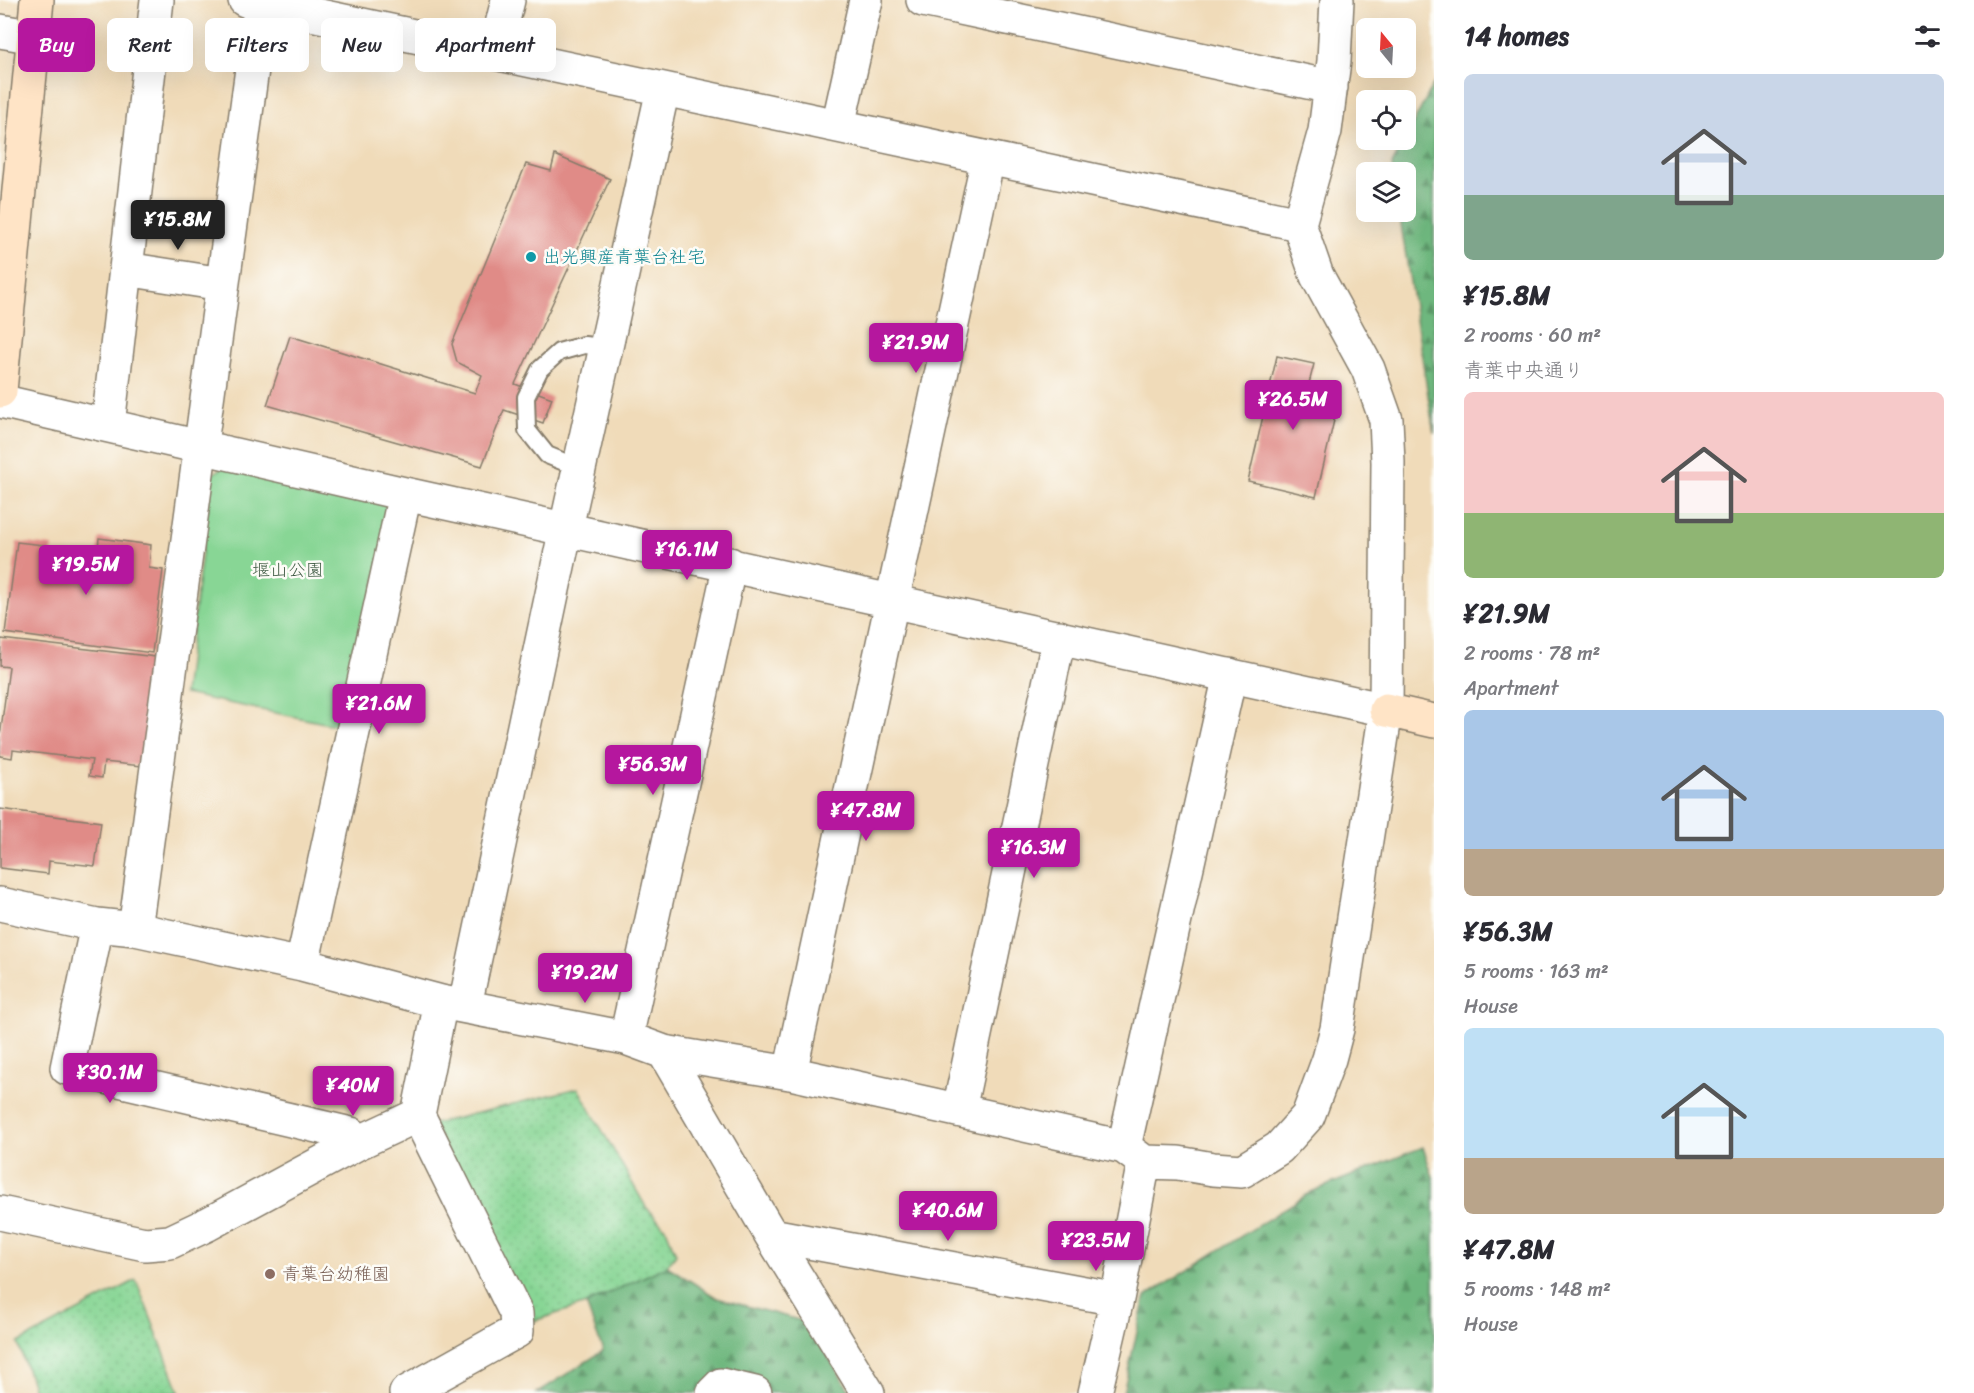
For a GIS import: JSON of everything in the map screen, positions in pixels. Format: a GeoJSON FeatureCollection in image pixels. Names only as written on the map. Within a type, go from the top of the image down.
{"type":"FeatureCollection","features":[{"type":"Feature","properties":{"kind":"street"},"geometry":{"type":"LineString","coordinates":[[37,18],[38,0]]}},
{"type":"Feature","properties":{"kind":"street"},"geometry":{"type":"LineString","coordinates":[[108,425],[157,0]]}},
{"type":"Feature","properties":{"kind":"street"},"geometry":{"type":"LineString","coordinates":[[504,18],[508,0]]}},
{"type":"Feature","properties":{"kind":"street"},"geometry":{"type":"LineString","coordinates":[[838,126],[866,0]]}},
{"type":"Feature","properties":{"kind":"street"},"geometry":{"type":"LineString","coordinates":[[924,0],[1331,87]]}},
{"type":"Feature","properties":{"kind":"street"},"geometry":{"type":"LineString","coordinates":[[0,904],[97,925],[135,929],[302,965],[453,1004],[626,1038],[664,1052],[790,1073],[959,1110],[1178,1163],[1242,1171],[1279,1148],[1308,1116],[1329,1059],[1337,1029],[1386,710],[1388,462],[1386,420],[1368,369],[1317,276],[1299,224],[1325,131],[1335,61],[1337,0]]}},
{"type":"Feature","properties":{"kind":"street"},"geometry":{"type":"LineString","coordinates":[[135,929],[222,284],[253,2],[415,36]]}},
{"type":"Feature","properties":{"kind":"street"},"geometry":{"type":"LineString","coordinates":[[0,31],[18,34]]}},
{"type":"Feature","properties":{"kind":"street"},"geometry":{"type":"LineString","coordinates":[[556,66],[1299,224]]}},
{"type":"Feature","properties":{"kind":"street"},"geometry":{"type":"LineString","coordinates":[[0,391],[32,72]]}},
{"type":"Feature","properties":{"kind":"street"},"geometry":{"type":"LineString","coordinates":[[406,1393],[518,1331],[516,1313],[418,1115],[453,1004],[566,528],[663,89]]}},
{"type":"Feature","properties":{"kind":"street"},"geometry":{"type":"LineString","coordinates":[[790,1073],[988,158]]}},
{"type":"Feature","properties":{"kind":"street"},"geometry":{"type":"LineString","coordinates":[[126,269],[222,284]]}},
{"type":"Feature","properties":{"kind":"street"},"geometry":{"type":"LineString","coordinates":[[0,401],[405,494],[1434,721]]}},
{"type":"Feature","properties":{"kind":"street"},"geometry":{"type":"LineString","coordinates":[[302,965],[405,494]]}},
{"type":"Feature","properties":{"kind":"street"},"geometry":{"type":"LineString","coordinates":[[626,1038],[730,564]]}},
{"type":"Feature","properties":{"kind":"street"},"geometry":{"type":"LineString","coordinates":[[959,1110],[1059,637]]}},
{"type":"Feature","properties":{"kind":"street"},"geometry":{"type":"LineString","coordinates":[[1095,1393],[1117,1299],[1134,1154],[1230,675]]}},
{"type":"Feature","properties":{"kind":"street"},"geometry":{"type":"LineString","coordinates":[[97,925],[67,1068],[351,1134],[358,1143]]}},
{"type":"Feature","properties":{"kind":"street"},"geometry":{"type":"LineString","coordinates":[[664,1052],[771,1235],[868,1393]]}},
{"type":"Feature","properties":{"kind":"street"},"geometry":{"type":"LineString","coordinates":[[0,1213],[146,1244],[170,1242],[358,1143],[418,1115]]}},
{"type":"Feature","properties":{"kind":"street"},"geometry":{"type":"LineString","coordinates":[[771,1235],[1117,1299]]}},
{"type":"Feature","properties":{"kind":"street"},"geometry":{"type":"LineString","coordinates":[[713,1393],[721,1385],[755,1393]]}},
{"type":"Feature","properties":{"kind":"lane"},"geometry":{"type":"LineString","coordinates":[[579,468],[547,455],[527,430],[526,397],[540,369],[559,352],[584,345],[606,347]]}},
{"type":"Feature","properties":{"kind":"green space"},"geometry":{"type":"Polygon","coordinates":[[[1434,83],[1434,433],[1401,222],[1416,222],[1416,162],[1394,162],[1400,150],[1416,150],[1416,118],[1434,83]]]}},
{"type":"Feature","properties":{"kind":"green space","name":"堰山公園"},"geometry":{"type":"Polygon","coordinates":[[[224,467],[382,500],[390,514],[344,727],[184,694],[212,474],[224,467]]]}},
{"type":"Feature","properties":{"kind":"green space"},"geometry":{"type":"Polygon","coordinates":[[[578,1088],[646,1207],[666,1229],[676,1254],[667,1266],[586,1304],[534,1321],[433,1124],[578,1088]]]}},
{"type":"Feature","properties":{"kind":"green space"},"geometry":{"type":"Polygon","coordinates":[[[1423,1147],[1434,1180],[1434,1393],[1123,1393],[1145,1297],[1311,1192],[1423,1147]]]}},
{"type":"Feature","properties":{"kind":"green space"},"geometry":{"type":"Polygon","coordinates":[[[667,1266],[717,1298],[806,1322],[851,1393],[537,1393],[603,1351],[586,1304],[667,1266]]]}},
{"type":"Feature","properties":{"kind":"green space"},"geometry":{"type":"Polygon","coordinates":[[[136,1280],[180,1393],[35,1393],[18,1343],[136,1280]]]}},
{"type":"Feature","properties":{"kind":"building","name":"出光興産青葉台社宅"},"geometry":{"type":"Polygon","coordinates":[[[555,155],[610,179],[515,384],[552,398],[543,423],[504,410],[482,466],[267,405],[290,336],[475,393],[482,375],[457,362],[452,344],[526,164],[551,171],[555,155]]]}},
{"type":"Feature","properties":{"kind":"building"},"geometry":{"type":"Polygon","coordinates":[[[1277,356],[1314,364],[1307,391],[1339,399],[1316,497],[1248,481],[1277,356]]]}},
{"type":"Feature","properties":{"kind":"building"},"geometry":{"type":"Polygon","coordinates":[[[99,538],[151,545],[149,568],[163,570],[152,653],[5,633],[17,542],[52,546],[51,553],[97,559],[99,538]]]}},
{"type":"Feature","properties":{"kind":"building"},"geometry":{"type":"Polygon","coordinates":[[[1,639],[156,657],[142,766],[104,762],[102,778],[89,776],[92,760],[13,750],[12,758],[0,756],[0,737],[9,667],[0,666],[1,639]]]}},
{"type":"Feature","properties":{"kind":"building"},"geometry":{"type":"Polygon","coordinates":[[[0,809],[101,822],[95,866],[49,861],[48,874],[0,868],[0,809]]]}},
{"type":"Feature","properties":{"kind":"place","name":"出光興産青葉台社宅"},"geometry":{"type":"Point","coordinates":[531,257]}},
{"type":"Feature","properties":{"kind":"place","name":"青葉台幼稚園"},"geometry":{"type":"Point","coordinates":[270,1274]}}]}
